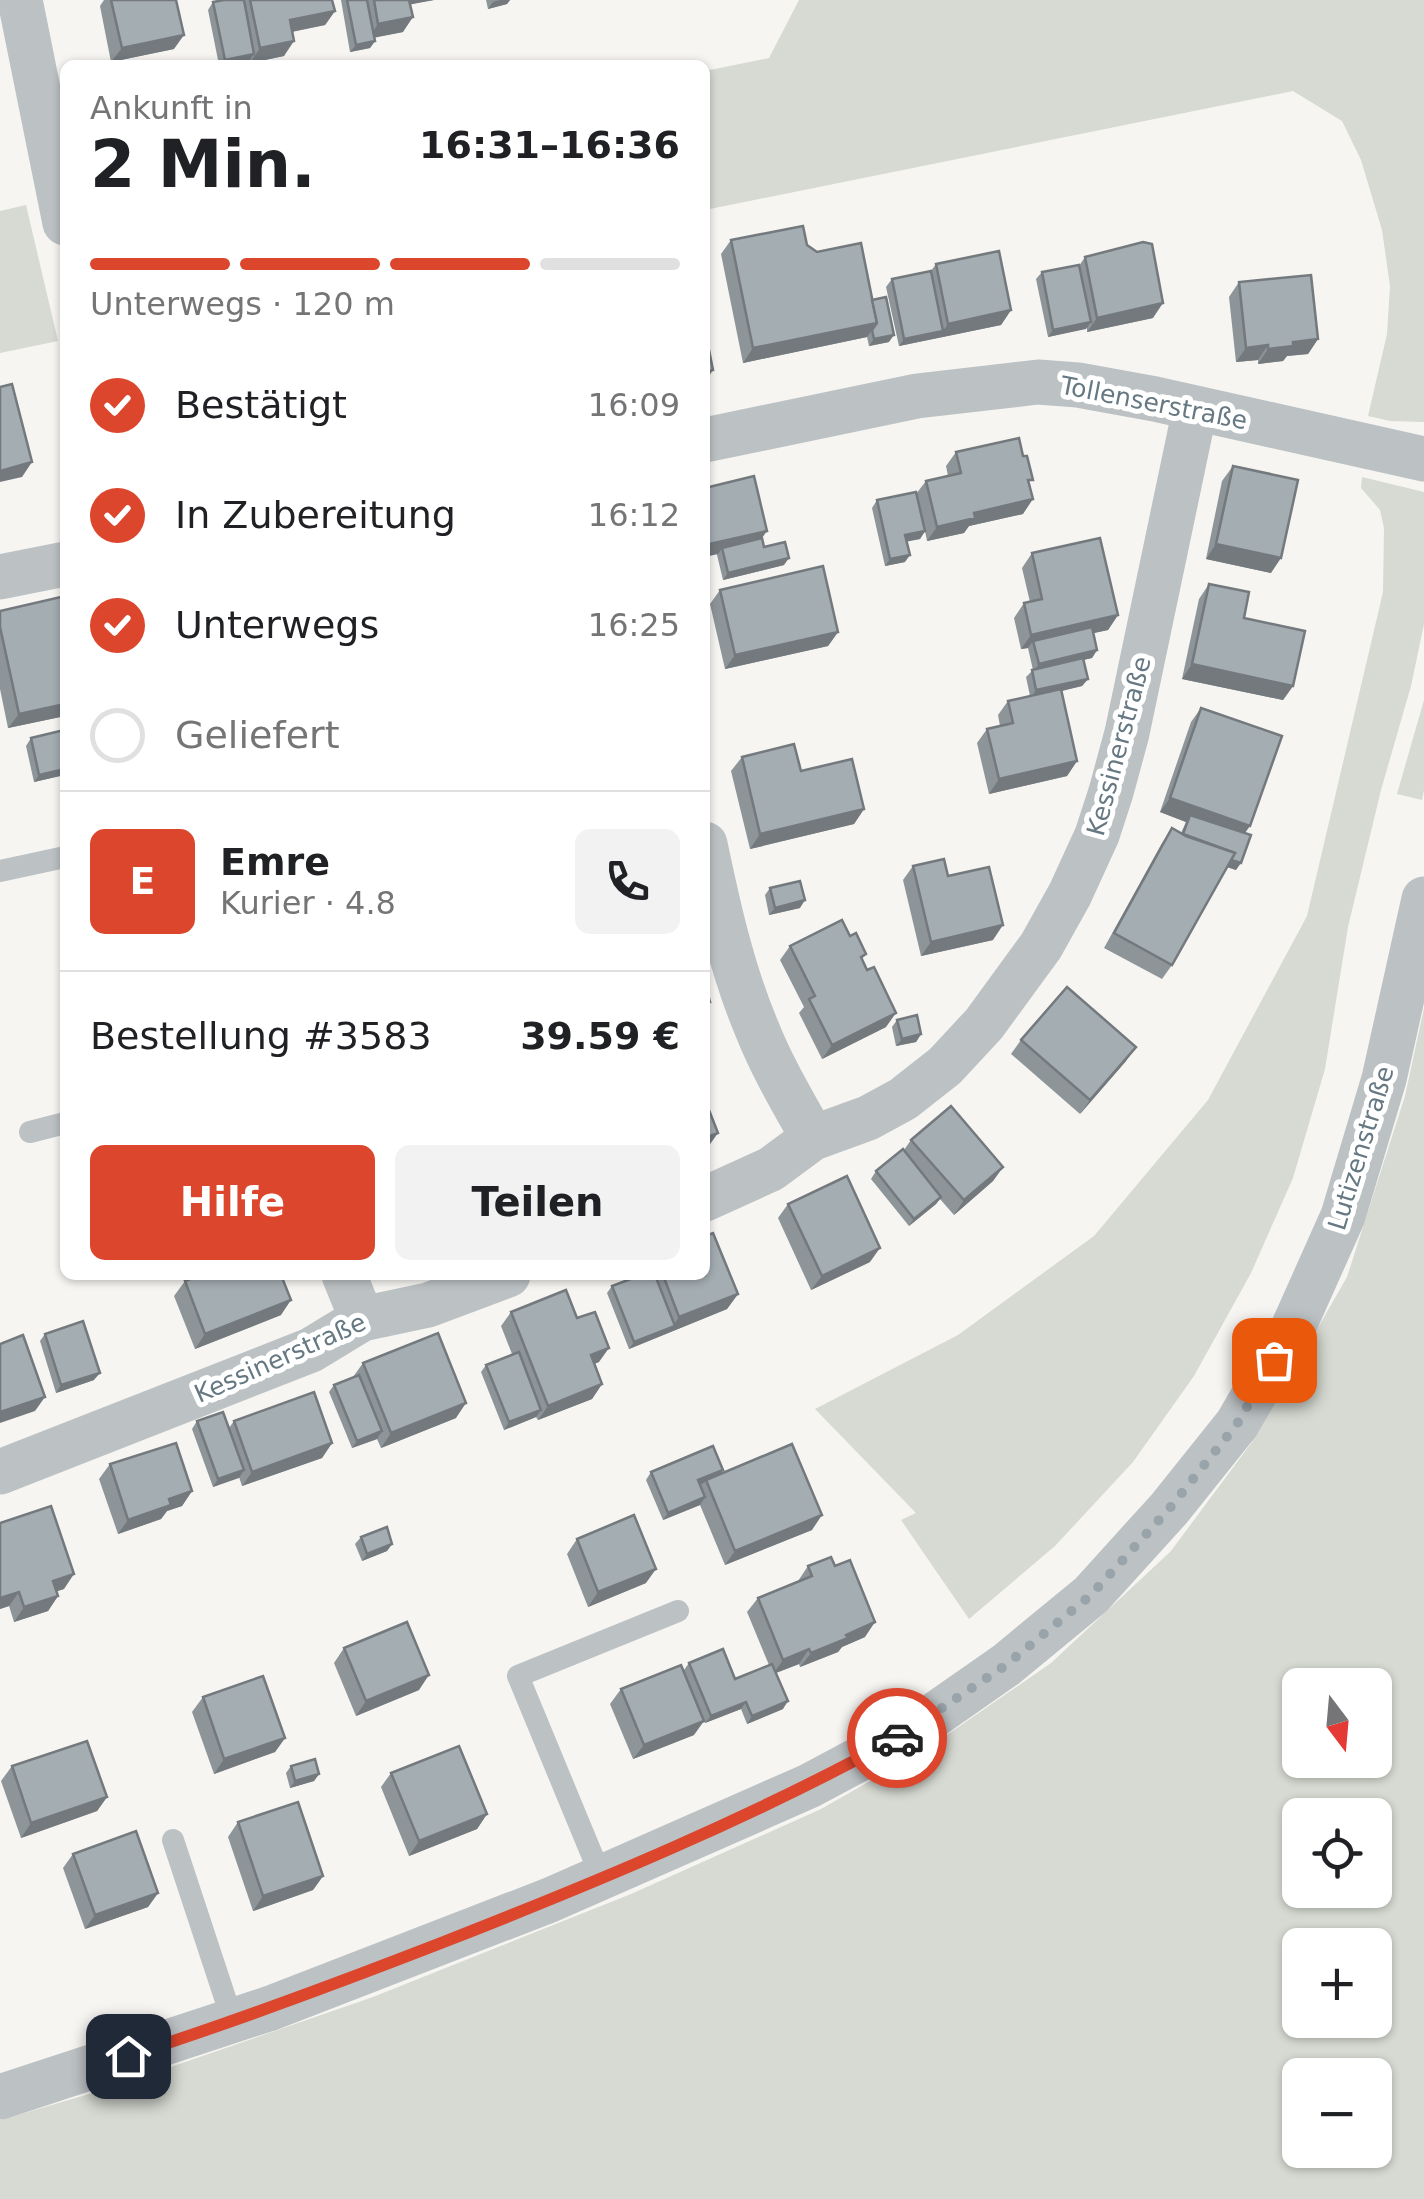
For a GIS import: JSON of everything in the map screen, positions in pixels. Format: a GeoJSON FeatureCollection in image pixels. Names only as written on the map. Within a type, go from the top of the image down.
{"type":"FeatureCollection","features":[{"type":"Feature","properties":{"kind":"street"},"geometry":{"type":"LineString","coordinates":[[20,0],[60,198]]}},
{"type":"Feature","properties":{"kind":"street","name":"Tollenserstraße"},"geometry":{"type":"LineString","coordinates":[[710,439],[917,396],[1038,382],[1097,389],[1424,460]]}},
{"type":"Feature","properties":{"kind":"street","name":"Kessinerstraße"},"geometry":{"type":"LineString","coordinates":[[710,1197],[771,1169],[812,1138],[868,1118],[903,1099],[945,1066],[984,1024],[1041,946],[1097,835],[1127,733],[1195,409]]}},
{"type":"Feature","properties":{"kind":"street"},"geometry":{"type":"LineString","coordinates":[[0,577],[60,565]]}},
{"type":"Feature","properties":{"kind":"street"},"geometry":{"type":"LineString","coordinates":[[710,864],[739,981],[755,1025],[812,1138]]}},
{"type":"Feature","properties":{"kind":"street","name":"Lutizenstraße"},"geometry":{"type":"LineString","coordinates":[[0,2097],[233,2022],[602,1879],[809,1786],[910,1732],[1006,1665],[1091,1595],[1169,1509],[1237,1424],[1293,1328],[1343,1216],[1384,1079],[1424,899]]}},
{"type":"Feature","properties":{"kind":"street"},"geometry":{"type":"LineString","coordinates":[[346,1280],[362,1319]]}},
{"type":"Feature","properties":{"kind":"street","name":"Kessinerstraße"},"geometry":{"type":"LineString","coordinates":[[0,1472],[311,1350],[362,1319],[428,1306],[495,1280]]}},
{"type":"Feature","properties":{"kind":"lane"},"geometry":{"type":"LineString","coordinates":[[0,871],[60,857]]}},
{"type":"Feature","properties":{"kind":"lane"},"geometry":{"type":"LineString","coordinates":[[30,1132],[60,1124]]}},
{"type":"Feature","properties":{"kind":"lane"},"geometry":{"type":"LineString","coordinates":[[602,1879],[518,1676],[678,1611]]}},
{"type":"Feature","properties":{"kind":"lane"},"geometry":{"type":"LineString","coordinates":[[173,1840],[233,2022]]}},
{"type":"Feature","properties":{"kind":"shaded area"},"geometry":{"type":"Polygon","coordinates":[[[799,0],[1424,0],[1424,422],[1368,416],[1387,334],[1390,286],[1382,230],[1361,160],[1342,121],[1293,91],[710,209],[710,70],[769,58],[799,0]]]}},
{"type":"Feature","properties":{"kind":"shaded area"},"geometry":{"type":"Polygon","coordinates":[[[26,205],[58,341],[0,353],[0,211],[26,205]]]}},
{"type":"Feature","properties":{"kind":"shaded area"},"geometry":{"type":"Polygon","coordinates":[[[1362,477],[1424,492],[1424,624],[1348,927],[1325,1069],[1293,1178],[1251,1273],[1194,1376],[1133,1462],[1055,1546],[969,1619],[901,1520],[916,1513],[815,1409],[958,1335],[1094,1236],[1208,1100],[1307,916],[1383,592],[1384,528],[1380,510],[1361,488],[1362,477]]]}},
{"type":"Feature","properties":{"kind":"shaded area"},"geometry":{"type":"Polygon","coordinates":[[[1424,700],[1424,790],[1422,800],[1397,794],[1424,700]]]}},
{"type":"Feature","properties":{"kind":"shaded area"},"geometry":{"type":"Polygon","coordinates":[[[1424,1008],[1424,2199],[0,2199],[0,2120],[110,2088],[373,1997],[631,1894],[821,1809],[928,1748],[1051,1663],[1171,1551],[1252,1442],[1347,1277],[1405,1096],[1424,1008]]]}},
{"type":"Feature","properties":{"kind":"building"},"geometry":{"type":"Polygon","coordinates":[[[111,0],[176,0],[184,35],[122,48],[111,0]]]}},
{"type":"Feature","properties":{"kind":"building"},"geometry":{"type":"Polygon","coordinates":[[[244,0],[254,54],[225,60],[213,2],[244,0]]]}},
{"type":"Feature","properties":{"kind":"building"},"geometry":{"type":"Polygon","coordinates":[[[250,0],[332,0],[335,11],[290,20],[294,41],[260,48],[250,0]]]}},
{"type":"Feature","properties":{"kind":"building"},"geometry":{"type":"Polygon","coordinates":[[[347,0],[367,0],[375,41],[356,45],[347,0]]]}},
{"type":"Feature","properties":{"kind":"building"},"geometry":{"type":"Polygon","coordinates":[[[374,0],[409,0],[413,17],[378,24],[374,0]]]}},
{"type":"Feature","properties":{"kind":"building"},"geometry":{"type":"Polygon","coordinates":[[[803,226],[807,245],[817,252],[861,243],[877,323],[753,348],[731,240],[803,226]]]}},
{"type":"Feature","properties":{"kind":"building"},"geometry":{"type":"Polygon","coordinates":[[[1143,242],[1152,244],[1163,303],[1097,318],[1085,257],[1143,242]]]}},
{"type":"Feature","properties":{"kind":"building"},"geometry":{"type":"Polygon","coordinates":[[[999,251],[1011,310],[948,324],[936,264],[999,251]]]}},
{"type":"Feature","properties":{"kind":"building"},"geometry":{"type":"Polygon","coordinates":[[[1079,265],[1091,322],[1053,330],[1042,272],[1079,265]]]}},
{"type":"Feature","properties":{"kind":"building"},"geometry":{"type":"Polygon","coordinates":[[[931,271],[943,331],[904,339],[892,279],[931,271]]]}},
{"type":"Feature","properties":{"kind":"building"},"geometry":{"type":"Polygon","coordinates":[[[1311,275],[1318,339],[1293,342],[1293,346],[1246,348],[1239,282],[1311,275]]]}},
{"type":"Feature","properties":{"kind":"building"},"geometry":{"type":"Polygon","coordinates":[[[886,297],[894,335],[874,339],[872,330],[877,323],[872,300],[886,297]]]}},
{"type":"Feature","properties":{"kind":"building"},"geometry":{"type":"Polygon","coordinates":[[[12,384],[32,462],[0,471],[0,387],[12,384]]]}},
{"type":"Feature","properties":{"kind":"building"},"geometry":{"type":"Polygon","coordinates":[[[1019,438],[1033,480],[1028,480],[1033,499],[974,513],[975,518],[937,527],[926,481],[961,473],[956,452],[1019,438]]]}},
{"type":"Feature","properties":{"kind":"building"},"geometry":{"type":"Polygon","coordinates":[[[1233,466],[1298,480],[1281,558],[1216,544],[1233,466]]]}},
{"type":"Feature","properties":{"kind":"building"},"geometry":{"type":"Polygon","coordinates":[[[754,476],[767,531],[710,544],[710,487],[754,476]]]}},
{"type":"Feature","properties":{"kind":"building"},"geometry":{"type":"Polygon","coordinates":[[[916,492],[925,531],[905,535],[910,555],[890,559],[877,500],[916,492]]]}},
{"type":"Feature","properties":{"kind":"building"},"geometry":{"type":"Polygon","coordinates":[[[762,538],[764,547],[785,542],[789,558],[728,573],[722,548],[762,538]]]}},
{"type":"Feature","properties":{"kind":"building"},"geometry":{"type":"Polygon","coordinates":[[[1100,538],[1118,615],[1031,635],[1024,603],[1042,599],[1032,553],[1100,538]]]}},
{"type":"Feature","properties":{"kind":"building"},"geometry":{"type":"Polygon","coordinates":[[[823,566],[838,632],[735,655],[720,590],[823,566]]]}},
{"type":"Feature","properties":{"kind":"building"},"geometry":{"type":"Polygon","coordinates":[[[1209,584],[1249,592],[1244,618],[1305,631],[1293,686],[1192,664],[1209,584]]]}},
{"type":"Feature","properties":{"kind":"building"},"geometry":{"type":"Polygon","coordinates":[[[60,597],[60,705],[19,714],[0,611],[60,597]]]}},
{"type":"Feature","properties":{"kind":"building"},"geometry":{"type":"Polygon","coordinates":[[[1092,627],[1097,650],[1039,664],[1033,641],[1092,627]]]}},
{"type":"Feature","properties":{"kind":"building"},"geometry":{"type":"Polygon","coordinates":[[[1083,658],[1088,679],[1036,690],[1032,670],[1083,658]]]}},
{"type":"Feature","properties":{"kind":"building"},"geometry":{"type":"Polygon","coordinates":[[[1061,689],[1077,761],[999,779],[987,729],[1013,723],[1008,701],[1061,689]]]}},
{"type":"Feature","properties":{"kind":"building"},"geometry":{"type":"Polygon","coordinates":[[[1201,708],[1282,736],[1250,826],[1170,798],[1201,708]]]}},
{"type":"Feature","properties":{"kind":"building"},"geometry":{"type":"Polygon","coordinates":[[[60,731],[60,770],[39,775],[31,738],[60,731]]]}},
{"type":"Feature","properties":{"kind":"building"},"geometry":{"type":"Polygon","coordinates":[[[794,744],[801,771],[852,759],[864,809],[760,834],[742,757],[794,744]]]}},
{"type":"Feature","properties":{"kind":"building"},"geometry":{"type":"Polygon","coordinates":[[[1190,815],[1251,835],[1241,863],[1231,860],[1235,853],[1183,834],[1190,815]]]}},
{"type":"Feature","properties":{"kind":"building"},"geometry":{"type":"Polygon","coordinates":[[[1172,828],[1235,853],[1172,965],[1114,933],[1172,828]]]}},
{"type":"Feature","properties":{"kind":"building"},"geometry":{"type":"Polygon","coordinates":[[[944,859],[948,876],[989,867],[1003,925],[931,942],[913,866],[944,859]]]}},
{"type":"Feature","properties":{"kind":"building"},"geometry":{"type":"Polygon","coordinates":[[[800,881],[805,900],[775,908],[770,888],[800,881]]]}},
{"type":"Feature","properties":{"kind":"building"},"geometry":{"type":"Polygon","coordinates":[[[842,920],[850,936],[856,933],[866,954],[861,957],[867,970],[874,967],[896,1013],[832,1045],[809,999],[815,996],[790,946],[842,920]]]}},
{"type":"Feature","properties":{"kind":"building"},"geometry":{"type":"Polygon","coordinates":[[[1067,987],[1136,1047],[1090,1100],[1021,1040],[1067,987]]]}},
{"type":"Feature","properties":{"kind":"building"},"geometry":{"type":"Polygon","coordinates":[[[917,1015],[921,1034],[902,1039],[897,1020],[917,1015]]]}},
{"type":"Feature","properties":{"kind":"building"},"geometry":{"type":"Polygon","coordinates":[[[951,1106],[1003,1167],[964,1200],[911,1140],[951,1106]]]}},
{"type":"Feature","properties":{"kind":"building"},"geometry":{"type":"Polygon","coordinates":[[[710,1113],[718,1133],[710,1136],[710,1113]]]}},
{"type":"Feature","properties":{"kind":"building"},"geometry":{"type":"Polygon","coordinates":[[[903,1149],[941,1197],[914,1219],[876,1171],[903,1149]]]}},
{"type":"Feature","properties":{"kind":"building"},"geometry":{"type":"Polygon","coordinates":[[[847,1176],[880,1248],[822,1276],[788,1204],[847,1176]]]}},
{"type":"Feature","properties":{"kind":"building"},"geometry":{"type":"Polygon","coordinates":[[[713,1233],[738,1294],[679,1317],[665,1280],[710,1280],[713,1233]]]}},
{"type":"Feature","properties":{"kind":"building"},"geometry":{"type":"Polygon","coordinates":[[[283,1280],[291,1300],[205,1334],[185,1281],[283,1280]]]}},
{"type":"Feature","properties":{"kind":"building"},"geometry":{"type":"Polygon","coordinates":[[[628,1280],[657,1280],[675,1326],[634,1342],[612,1286],[628,1280]]]}},
{"type":"Feature","properties":{"kind":"building"},"geometry":{"type":"Polygon","coordinates":[[[566,1290],[577,1318],[595,1312],[609,1348],[591,1355],[602,1384],[548,1406],[511,1312],[566,1290]]]}},
{"type":"Feature","properties":{"kind":"building"},"geometry":{"type":"Polygon","coordinates":[[[83,1321],[100,1373],[61,1385],[45,1334],[83,1321]]]}},
{"type":"Feature","properties":{"kind":"building"},"geometry":{"type":"Polygon","coordinates":[[[438,1333],[466,1403],[391,1433],[363,1363],[438,1333]]]}},
{"type":"Feature","properties":{"kind":"building"},"geometry":{"type":"Polygon","coordinates":[[[23,1335],[45,1397],[0,1412],[0,1344],[23,1335]]]}},
{"type":"Feature","properties":{"kind":"building"},"geometry":{"type":"Polygon","coordinates":[[[519,1352],[541,1410],[509,1422],[486,1365],[519,1352]]]}},
{"type":"Feature","properties":{"kind":"building"},"geometry":{"type":"Polygon","coordinates":[[[359,1375],[382,1431],[357,1441],[334,1385],[359,1375]]]}},
{"type":"Feature","properties":{"kind":"building"},"geometry":{"type":"Polygon","coordinates":[[[314,1392],[332,1443],[252,1472],[234,1421],[314,1392]]]}},
{"type":"Feature","properties":{"kind":"building"},"geometry":{"type":"Polygon","coordinates":[[[223,1412],[244,1470],[218,1479],[197,1421],[223,1412]]]}},
{"type":"Feature","properties":{"kind":"building"},"geometry":{"type":"Polygon","coordinates":[[[176,1443],[192,1491],[169,1499],[171,1505],[128,1520],[110,1464],[176,1443]]]}},
{"type":"Feature","properties":{"kind":"building"},"geometry":{"type":"Polygon","coordinates":[[[792,1444],[822,1515],[735,1551],[706,1480],[792,1444]]]}},
{"type":"Feature","properties":{"kind":"building"},"geometry":{"type":"Polygon","coordinates":[[[713,1446],[723,1470],[698,1480],[705,1497],[668,1513],[651,1472],[713,1446]]]}},
{"type":"Feature","properties":{"kind":"building"},"geometry":{"type":"Polygon","coordinates":[[[51,1506],[74,1574],[53,1581],[58,1596],[24,1607],[19,1592],[0,1598],[0,1523],[51,1506]]]}},
{"type":"Feature","properties":{"kind":"building"},"geometry":{"type":"Polygon","coordinates":[[[634,1515],[656,1569],[598,1592],[577,1539],[634,1515]]]}},
{"type":"Feature","properties":{"kind":"building"},"geometry":{"type":"Polygon","coordinates":[[[387,1527],[392,1544],[367,1554],[361,1537],[387,1527]]]}},
{"type":"Feature","properties":{"kind":"building"},"geometry":{"type":"Polygon","coordinates":[[[831,1557],[835,1566],[850,1560],[875,1622],[846,1635],[848,1638],[783,1660],[758,1598],[812,1576],[808,1566],[831,1557]]]}},
{"type":"Feature","properties":{"kind":"building"},"geometry":{"type":"Polygon","coordinates":[[[407,1622],[429,1675],[366,1701],[344,1648],[407,1622]]]}},
{"type":"Feature","properties":{"kind":"building"},"geometry":{"type":"Polygon","coordinates":[[[723,1649],[735,1679],[772,1664],[788,1701],[752,1716],[746,1702],[711,1716],[689,1663],[723,1649]]]}},
{"type":"Feature","properties":{"kind":"building"},"geometry":{"type":"Polygon","coordinates":[[[681,1665],[704,1721],[644,1745],[621,1689],[681,1665]]]}},
{"type":"Feature","properties":{"kind":"building"},"geometry":{"type":"Polygon","coordinates":[[[263,1676],[285,1738],[224,1759],[203,1697],[263,1676]]]}},
{"type":"Feature","properties":{"kind":"building"},"geometry":{"type":"Polygon","coordinates":[[[87,1741],[107,1797],[31,1823],[12,1766],[87,1741]]]}},
{"type":"Feature","properties":{"kind":"building"},"geometry":{"type":"Polygon","coordinates":[[[459,1746],[487,1814],[419,1841],[391,1773],[459,1746]]]}},
{"type":"Feature","properties":{"kind":"building"},"geometry":{"type":"Polygon","coordinates":[[[315,1759],[319,1774],[295,1781],[291,1766],[315,1759]]]}},
{"type":"Feature","properties":{"kind":"building"},"geometry":{"type":"Polygon","coordinates":[[[298,1802],[323,1876],[263,1896],[238,1822],[298,1802]]]}},
{"type":"Feature","properties":{"kind":"building"},"geometry":{"type":"Polygon","coordinates":[[[136,1831],[158,1893],[95,1915],[73,1854],[136,1831]]]}},
{"type":"Feature","properties":{"kind":"way so far"},"geometry":{"type":"LineString","coordinates":[[897,1738],[1006,1665],[1091,1595],[1169,1509],[1237,1424],[1274,1360]]}},
{"type":"Feature","properties":{"kind":"route"},"geometry":{"type":"LineString","coordinates":[[128,2056],[272,2008],[550,1900],[809,1786],[897,1738]]}}]}
